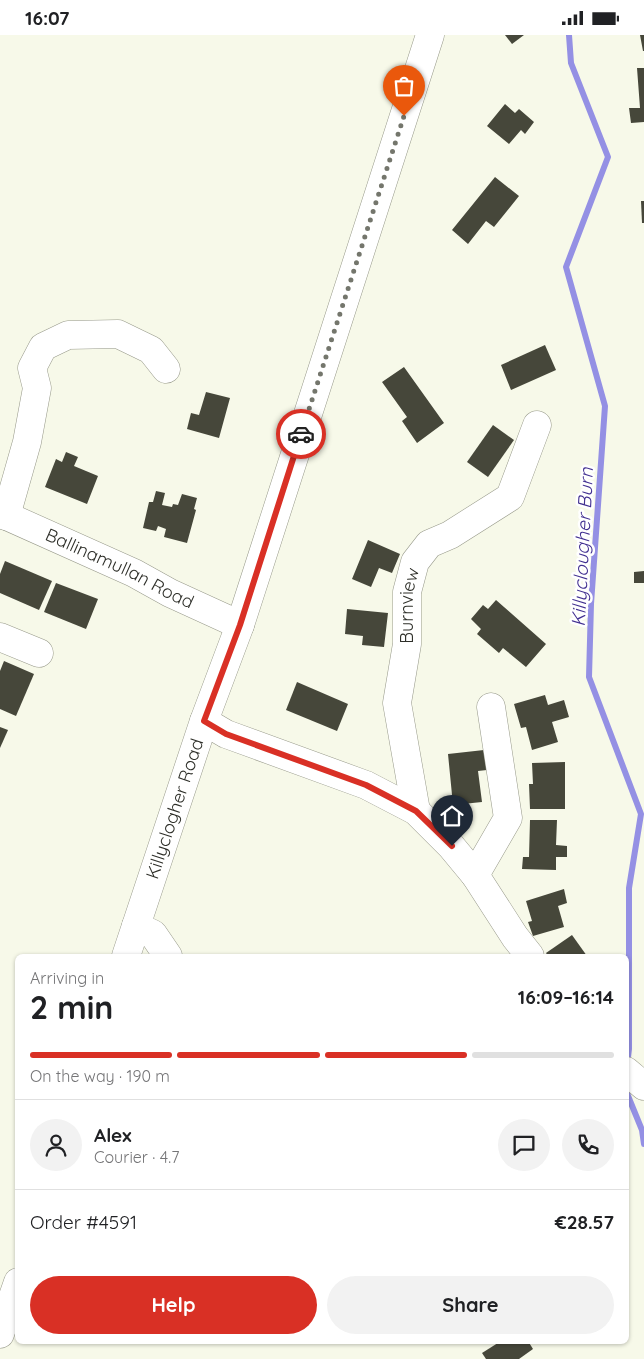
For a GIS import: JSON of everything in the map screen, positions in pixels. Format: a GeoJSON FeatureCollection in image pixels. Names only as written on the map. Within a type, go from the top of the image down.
{"type":"FeatureCollection","features":[{"type":"Feature","properties":{"kind":"main road","name":"Killyclogher Road"},"geometry":{"type":"LineString","coordinates":[[127,954],[204,721],[240,625],[430,35]]}},
{"type":"Feature","properties":{"kind":"main road"},"geometry":{"type":"LineString","coordinates":[[3,514],[27,442],[37,388],[32,367],[43,347],[68,335],[118,334],[151,351],[166,369]]}},
{"type":"Feature","properties":{"kind":"main road","name":"Burnview"},"geometry":{"type":"LineString","coordinates":[[416,811],[396,703],[407,644],[407,592],[415,562],[430,544],[450,535],[510,497],[537,425]]}},
{"type":"Feature","properties":{"kind":"main road","name":"Ballinamullan Road"},"geometry":{"type":"LineString","coordinates":[[3,514],[134,573],[170,593],[240,625]]}},
{"type":"Feature","properties":{"kind":"main road"},"geometry":{"type":"LineString","coordinates":[[0,637],[39,653]]}},
{"type":"Feature","properties":{"kind":"main road"},"geometry":{"type":"LineString","coordinates":[[475,875],[508,818],[491,707]]}},
{"type":"Feature","properties":{"kind":"main road"},"geometry":{"type":"LineString","coordinates":[[204,721],[226,734],[366,785],[416,811],[452,846],[475,875],[515,937],[528,954]]}},
{"type":"Feature","properties":{"kind":"main road"},"geometry":{"type":"LineString","coordinates":[[136,926],[153,934],[167,954]]}},
{"type":"Feature","properties":{"kind":"main road"},"geometry":{"type":"LineString","coordinates":[[0,1334],[15,1291]]}},
{"type":"Feature","properties":{"kind":"building"},"geometry":{"type":"Polygon","coordinates":[[[505,35],[524,35],[512,44],[505,35]]]}},
{"type":"Feature","properties":{"kind":"building"},"geometry":{"type":"Polygon","coordinates":[[[640,35],[644,35],[644,51],[643,51],[640,35]]]}},
{"type":"Feature","properties":{"kind":"building"},"geometry":{"type":"Polygon","coordinates":[[[637,68],[644,68],[644,122],[631,123],[629,108],[640,108],[637,68]]]}},
{"type":"Feature","properties":{"kind":"building"},"geometry":{"type":"Polygon","coordinates":[[[505,104],[515,113],[519,109],[534,122],[525,134],[521,130],[509,144],[487,126],[505,104]]]}},
{"type":"Feature","properties":{"kind":"building"},"geometry":{"type":"Polygon","coordinates":[[[495,177],[519,196],[494,227],[486,221],[468,244],[452,230],[495,177]]]}},
{"type":"Feature","properties":{"kind":"building"},"geometry":{"type":"Polygon","coordinates":[[[641,201],[644,201],[644,223],[642,223],[641,201]]]}},
{"type":"Feature","properties":{"kind":"building"},"geometry":{"type":"Polygon","coordinates":[[[545,345],[556,370],[511,390],[501,365],[545,345]]]}},
{"type":"Feature","properties":{"kind":"building"},"geometry":{"type":"Polygon","coordinates":[[[404,367],[444,423],[417,443],[402,421],[407,417],[382,382],[404,367]]]}},
{"type":"Feature","properties":{"kind":"building"},"geometry":{"type":"Polygon","coordinates":[[[206,392],[230,398],[219,438],[187,429],[191,413],[199,415],[206,392]]]}},
{"type":"Feature","properties":{"kind":"building"},"geometry":{"type":"Polygon","coordinates":[[[493,425],[514,440],[488,477],[467,462],[493,425]]]}},
{"type":"Feature","properties":{"kind":"building"},"geometry":{"type":"Polygon","coordinates":[[[66,452],[78,457],[74,466],[98,476],[87,504],[45,487],[56,459],[62,462],[66,452]]]}},
{"type":"Feature","properties":{"kind":"building"},"geometry":{"type":"Polygon","coordinates":[[[156,491],[165,493],[162,505],[172,507],[173,504],[178,505],[182,494],[197,498],[194,509],[196,510],[187,543],[164,537],[166,529],[158,526],[156,531],[143,528],[149,502],[153,502],[156,491]]]}},
{"type":"Feature","properties":{"kind":"building"},"geometry":{"type":"Polygon","coordinates":[[[368,540],[400,554],[392,573],[379,568],[371,587],[352,579],[368,540]]]}},
{"type":"Feature","properties":{"kind":"building"},"geometry":{"type":"Polygon","coordinates":[[[5,561],[52,581],[39,610],[0,593],[0,574],[5,561]]]}},
{"type":"Feature","properties":{"kind":"building"},"geometry":{"type":"Polygon","coordinates":[[[644,571],[644,583],[634,583],[634,572],[644,571]]]}},
{"type":"Feature","properties":{"kind":"building"},"geometry":{"type":"Polygon","coordinates":[[[56,583],[98,599],[86,629],[44,612],[56,583]]]}},
{"type":"Feature","properties":{"kind":"building"},"geometry":{"type":"Polygon","coordinates":[[[496,600],[546,644],[526,667],[503,648],[499,653],[477,634],[481,629],[471,619],[483,605],[488,609],[496,600]]]}},
{"type":"Feature","properties":{"kind":"building"},"geometry":{"type":"Polygon","coordinates":[[[347,609],[388,613],[384,647],[362,645],[363,636],[345,634],[347,609]]]}},
{"type":"Feature","properties":{"kind":"building"},"geometry":{"type":"Polygon","coordinates":[[[4,661],[34,674],[16,716],[0,709],[0,671],[4,661]]]}},
{"type":"Feature","properties":{"kind":"building"},"geometry":{"type":"Polygon","coordinates":[[[297,682],[348,704],[337,731],[286,710],[297,682]]]}},
{"type":"Feature","properties":{"kind":"building"},"geometry":{"type":"Polygon","coordinates":[[[545,695],[548,705],[564,700],[569,717],[552,722],[558,742],[532,750],[526,727],[521,728],[514,704],[545,695]]]}},
{"type":"Feature","properties":{"kind":"building"},"geometry":{"type":"Polygon","coordinates":[[[0,727],[8,730],[0,748],[0,727]]]}},
{"type":"Feature","properties":{"kind":"building"},"geometry":{"type":"Polygon","coordinates":[[[484,750],[487,770],[478,771],[482,802],[453,805],[448,754],[484,750]]]}},
{"type":"Feature","properties":{"kind":"building"},"geometry":{"type":"Polygon","coordinates":[[[565,762],[565,809],[530,809],[529,784],[533,784],[532,763],[565,762]]]}},
{"type":"Feature","properties":{"kind":"building"},"geometry":{"type":"Polygon","coordinates":[[[530,820],[557,820],[556,845],[567,846],[567,857],[556,857],[556,870],[522,869],[523,857],[529,857],[530,820]]]}},
{"type":"Feature","properties":{"kind":"building"},"geometry":{"type":"Polygon","coordinates":[[[564,889],[567,903],[558,906],[564,927],[533,936],[528,922],[532,921],[526,901],[564,889]]]}},
{"type":"Feature","properties":{"kind":"building"},"geometry":{"type":"Polygon","coordinates":[[[572,935],[586,954],[547,954],[572,935]]]}},
{"type":"Feature","properties":{"kind":"building"},"geometry":{"type":"Polygon","coordinates":[[[496,1344],[530,1344],[533,1349],[519,1359],[486,1359],[482,1353],[496,1344]]]}},
{"type":"Feature","properties":{"kind":"waterway","name":"Killyclougher Burn"},"geometry":{"type":"LineString","coordinates":[[569,35],[571,63],[608,157],[566,267],[605,406],[591,604],[589,677],[641,814],[629,888],[629,954]]}},
{"type":"Feature","properties":{"kind":"waterway","name":"Killyclougher Burn"},"geometry":{"type":"LineString","coordinates":[[629,954],[629,1049]]}},
{"type":"Feature","properties":{"kind":"waterway","name":"Killyclougher Burn"},"geometry":{"type":"LineString","coordinates":[[629,1098],[642,1130],[644,1144]]}},
{"type":"Feature","properties":{"kind":"way so far"},"geometry":{"type":"LineString","coordinates":[[301,434],[404,116]]}},
{"type":"Feature","properties":{"kind":"route"},"geometry":{"type":"LineString","coordinates":[[301,434],[240,625],[204,721],[226,734],[366,785],[416,811],[452,846]]}}]}
